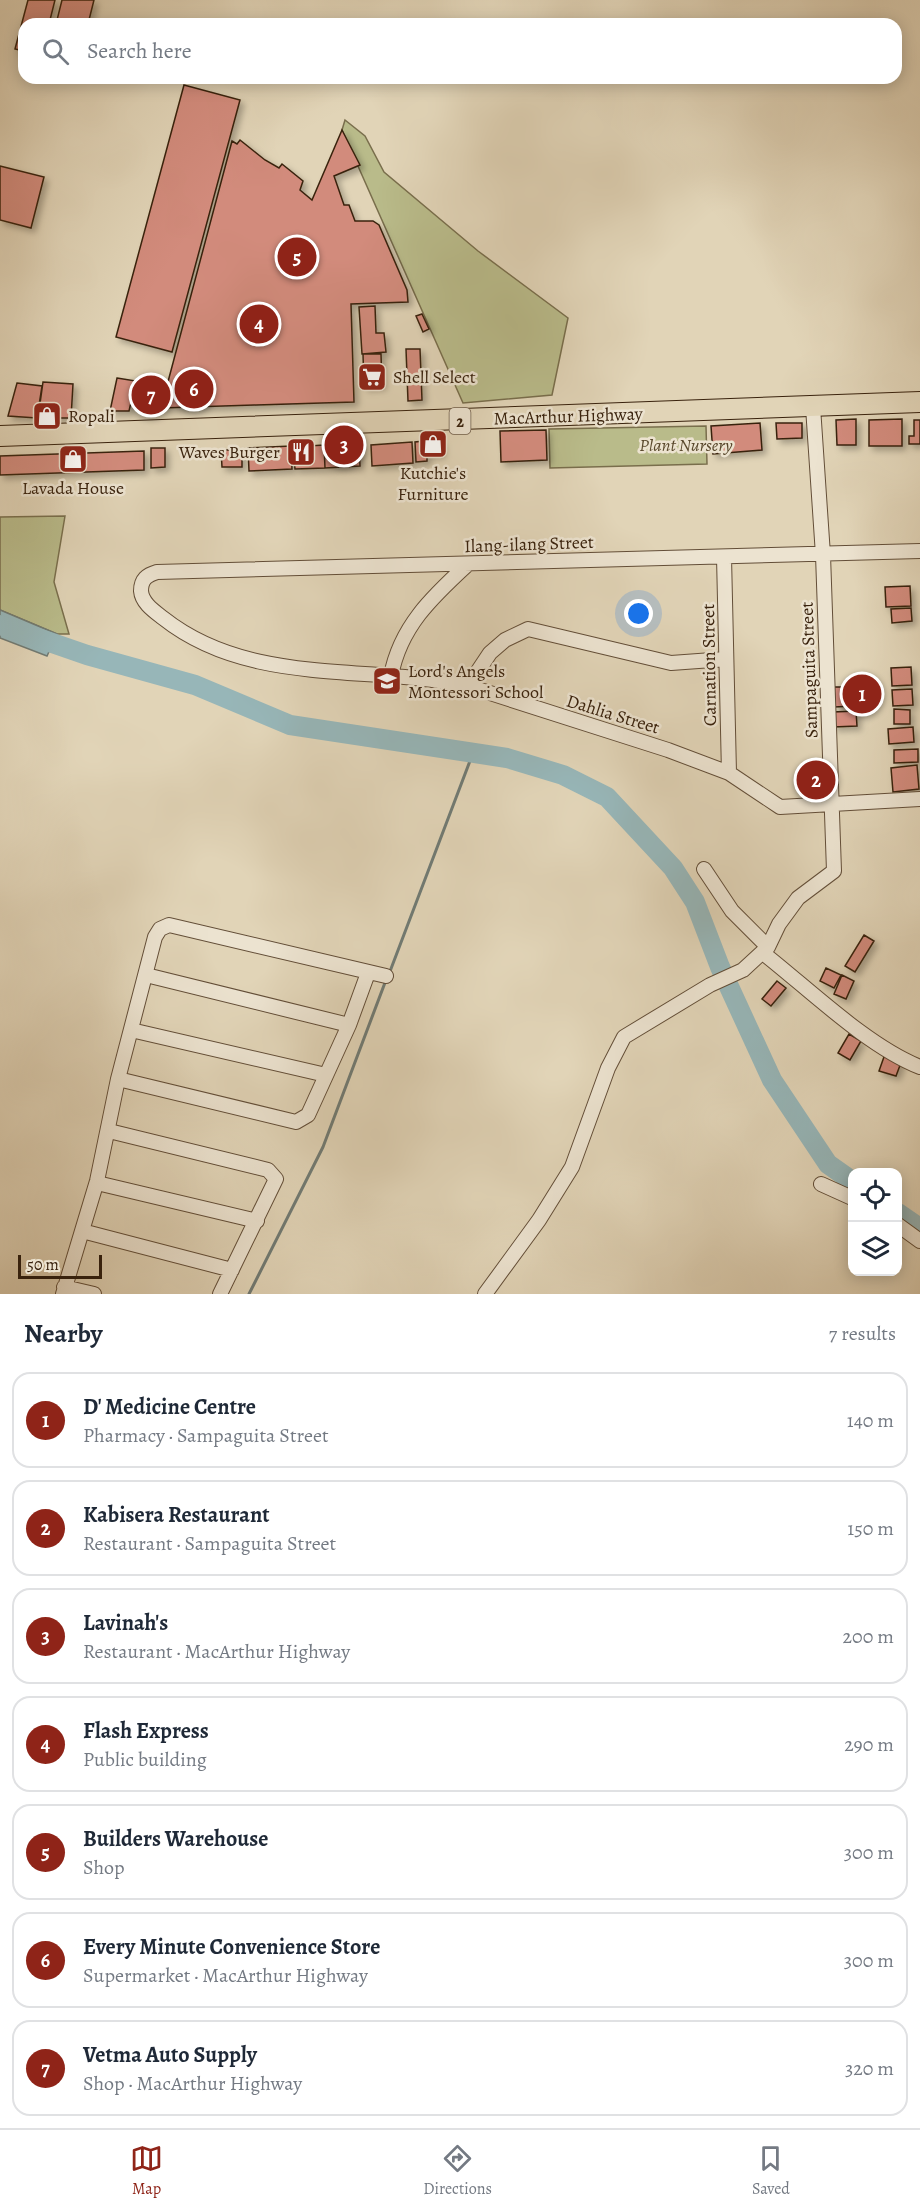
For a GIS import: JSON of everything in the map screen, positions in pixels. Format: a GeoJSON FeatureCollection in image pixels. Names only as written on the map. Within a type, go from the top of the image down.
{"type":"FeatureCollection","features":[{"type":"Feature","properties":{"kind":"highway","name":"MacArthur Highway"},"geometry":{"type":"LineString","coordinates":[[0,436],[920,402]]}},
{"type":"Feature","properties":{"kind":"street","name":"Sampaguita Street"},"geometry":{"type":"LineString","coordinates":[[485,1294],[534,1228],[572,1167],[608,1068],[624,1037],[714,984],[743,970],[766,950],[779,924],[798,898],[834,871],[824,555],[813,407]]}},
{"type":"Feature","properties":{"kind":"street","name":"Ilang-ilang Street"},"geometry":{"type":"LineString","coordinates":[[143,581],[147,575],[157,572],[920,551]]}},
{"type":"Feature","properties":{"kind":"street","name":"Carnation Street"},"geometry":{"type":"LineString","coordinates":[[724,557],[729,773]]}},
{"type":"Feature","properties":{"kind":"street"},"geometry":{"type":"LineString","coordinates":[[391,676],[398,648],[421,608],[468,564]]}},
{"type":"Feature","properties":{"kind":"street","name":"Dahlia Street"},"geometry":{"type":"LineString","coordinates":[[143,581],[144,601],[172,625],[236,657],[279,666],[437,680],[468,686],[729,773],[780,807],[920,799]]}},
{"type":"Feature","properties":{"kind":"street"},"geometry":{"type":"LineString","coordinates":[[468,686],[490,653],[505,640],[528,629],[671,663],[726,660]]}},
{"type":"Feature","properties":{"kind":"street"},"geometry":{"type":"LineString","coordinates":[[704,869],[732,911],[766,950],[880,1045],[903,1060],[920,1067]]}},
{"type":"Feature","properties":{"kind":"street"},"geometry":{"type":"LineString","coordinates":[[94,1294],[63,1290],[97,1183],[118,1079],[155,937],[160,929],[169,925],[386,976]]}},
{"type":"Feature","properties":{"kind":"street"},"geometry":{"type":"LineString","coordinates":[[118,1079],[296,1122],[308,1115],[349,1025],[368,973]]}},
{"type":"Feature","properties":{"kind":"street"},"geometry":{"type":"LineString","coordinates":[[146,975],[349,1025]]}},
{"type":"Feature","properties":{"kind":"street"},"geometry":{"type":"LineString","coordinates":[[131,1030],[326,1076]]}},
{"type":"Feature","properties":{"kind":"street"},"geometry":{"type":"LineString","coordinates":[[109,1131],[268,1170],[276,1179],[220,1294]]}},
{"type":"Feature","properties":{"kind":"street"},"geometry":{"type":"LineString","coordinates":[[97,1183],[257,1221]]}},
{"type":"Feature","properties":{"kind":"street"},"geometry":{"type":"LineString","coordinates":[[821,1184],[848,1196]]}},
{"type":"Feature","properties":{"kind":"street"},"geometry":{"type":"LineString","coordinates":[[902,1228],[920,1241]]}},
{"type":"Feature","properties":{"kind":"street"},"geometry":{"type":"LineString","coordinates":[[82,1231],[231,1270]]}},
{"type":"Feature","properties":{"kind":"green space"},"geometry":{"type":"Polygon","coordinates":[[[345,120],[365,136],[384,172],[478,251],[568,318],[552,395],[463,403],[342,130],[345,120]]]}},
{"type":"Feature","properties":{"kind":"green space","name":"Plant Nursery"},"geometry":{"type":"Polygon","coordinates":[[[706,426],[707,464],[550,468],[549,429],[706,426]]]}},
{"type":"Feature","properties":{"kind":"green space"},"geometry":{"type":"Polygon","coordinates":[[[65,516],[54,582],[69,634],[57,634],[0,610],[0,517],[65,516]]]}},
{"type":"Feature","properties":{"kind":"water"},"geometry":{"type":"Polygon","coordinates":[[[0,610],[57,634],[47,656],[0,638],[0,610]]]}},
{"type":"Feature","properties":{"kind":"building"},"geometry":{"type":"Polygon","coordinates":[[[28,0],[55,0],[50,18],[23,18],[28,0]]]}},
{"type":"Feature","properties":{"kind":"building"},"geometry":{"type":"Polygon","coordinates":[[[62,0],[94,0],[90,18],[58,18],[62,0]]]}},
{"type":"Feature","properties":{"kind":"building"},"geometry":{"type":"Polygon","coordinates":[[[184,85],[240,100],[172,352],[116,337],[184,85]]]}},
{"type":"Feature","properties":{"kind":"building"},"geometry":{"type":"Polygon","coordinates":[[[342,130],[360,165],[334,176],[344,205],[349,205],[355,221],[373,221],[379,225],[407,290],[408,302],[351,304],[354,402],[161,408],[232,141],[237,144],[240,140],[279,168],[282,164],[303,181],[300,190],[312,200],[342,130]]]}},
{"type":"Feature","properties":{"kind":"building"},"geometry":{"type":"Polygon","coordinates":[[[0,166],[44,177],[31,228],[0,220],[0,166]]]}},
{"type":"Feature","properties":{"kind":"building"},"geometry":{"type":"Polygon","coordinates":[[[375,306],[376,333],[384,333],[386,352],[362,354],[359,307],[375,306]]]}},
{"type":"Feature","properties":{"kind":"building"},"geometry":{"type":"Polygon","coordinates":[[[422,314],[429,329],[423,332],[416,316],[422,314]]]}},
{"type":"Feature","properties":{"kind":"building"},"geometry":{"type":"Polygon","coordinates":[[[406,349],[420,349],[422,400],[408,401],[406,349]]]}},
{"type":"Feature","properties":{"kind":"building"},"geometry":{"type":"Polygon","coordinates":[[[363,354],[381,354],[382,386],[364,387],[363,354]]]}},
{"type":"Feature","properties":{"kind":"building"},"geometry":{"type":"Polygon","coordinates":[[[117,378],[136,381],[129,411],[110,411],[117,378]]]}},
{"type":"Feature","properties":{"kind":"building"},"geometry":{"type":"Polygon","coordinates":[[[43,382],[73,384],[71,418],[38,418],[43,382]]]}},
{"type":"Feature","properties":{"kind":"building"},"geometry":{"type":"Polygon","coordinates":[[[17,383],[42,386],[37,418],[8,416],[17,383]]]}},
{"type":"Feature","properties":{"kind":"building"},"geometry":{"type":"Polygon","coordinates":[[[856,419],[856,445],[837,445],[836,420],[856,419]]]}},
{"type":"Feature","properties":{"kind":"building"},"geometry":{"type":"Polygon","coordinates":[[[902,419],[902,446],[869,446],[869,420],[902,419]]]}},
{"type":"Feature","properties":{"kind":"building"},"geometry":{"type":"Polygon","coordinates":[[[914,420],[920,420],[920,444],[909,444],[909,436],[914,436],[914,420]]]}},
{"type":"Feature","properties":{"kind":"building"},"geometry":{"type":"Polygon","coordinates":[[[760,423],[762,450],[713,454],[711,426],[760,423]]]}},
{"type":"Feature","properties":{"kind":"building"},"geometry":{"type":"Polygon","coordinates":[[[776,423],[802,423],[802,438],[777,439],[776,423]]]}},
{"type":"Feature","properties":{"kind":"building"},"geometry":{"type":"Polygon","coordinates":[[[546,430],[547,460],[501,462],[500,431],[546,430]]]}},
{"type":"Feature","properties":{"kind":"building"},"geometry":{"type":"Polygon","coordinates":[[[441,441],[441,454],[427,454],[427,461],[416,462],[415,442],[441,441]]]}},
{"type":"Feature","properties":{"kind":"building"},"geometry":{"type":"Polygon","coordinates":[[[359,442],[360,466],[325,468],[324,444],[359,442]]]}},
{"type":"Feature","properties":{"kind":"building"},"geometry":{"type":"Polygon","coordinates":[[[412,442],[413,463],[372,466],[371,445],[412,442]]]}},
{"type":"Feature","properties":{"kind":"building"},"geometry":{"type":"Polygon","coordinates":[[[324,445],[325,468],[295,469],[293,447],[324,445]]]}},
{"type":"Feature","properties":{"kind":"building"},"geometry":{"type":"Polygon","coordinates":[[[291,446],[292,469],[249,471],[248,448],[291,446]]]}},
{"type":"Feature","properties":{"kind":"building"},"geometry":{"type":"Polygon","coordinates":[[[151,448],[165,448],[165,467],[151,468],[151,448]]]}},
{"type":"Feature","properties":{"kind":"building"},"geometry":{"type":"Polygon","coordinates":[[[221,450],[242,450],[242,467],[222,467],[221,450]]]}},
{"type":"Feature","properties":{"kind":"building"},"geometry":{"type":"Polygon","coordinates":[[[144,451],[144,470],[0,475],[0,456],[144,451]]]}},
{"type":"Feature","properties":{"kind":"building"},"geometry":{"type":"Polygon","coordinates":[[[910,586],[911,606],[886,607],[885,587],[910,586]]]}},
{"type":"Feature","properties":{"kind":"building"},"geometry":{"type":"Polygon","coordinates":[[[911,608],[912,621],[892,623],[891,609],[911,608]]]}},
{"type":"Feature","properties":{"kind":"building"},"geometry":{"type":"Polygon","coordinates":[[[911,667],[912,685],[892,686],[891,668],[911,667]]]}},
{"type":"Feature","properties":{"kind":"building"},"geometry":{"type":"Polygon","coordinates":[[[834,687],[854,687],[854,706],[834,707],[834,687]]]}},
{"type":"Feature","properties":{"kind":"building"},"geometry":{"type":"Polygon","coordinates":[[[912,689],[913,705],[893,706],[892,690],[912,689]]]}},
{"type":"Feature","properties":{"kind":"building"},"geometry":{"type":"Polygon","coordinates":[[[894,709],[910,710],[910,724],[894,724],[894,709]]]}},
{"type":"Feature","properties":{"kind":"building"},"geometry":{"type":"Polygon","coordinates":[[[856,711],[857,726],[833,727],[833,712],[856,711]]]}},
{"type":"Feature","properties":{"kind":"building"},"geometry":{"type":"Polygon","coordinates":[[[913,727],[914,742],[889,744],[888,729],[913,727]]]}},
{"type":"Feature","properties":{"kind":"building"},"geometry":{"type":"Polygon","coordinates":[[[918,749],[918,762],[894,763],[894,750],[918,749]]]}},
{"type":"Feature","properties":{"kind":"building"},"geometry":{"type":"Polygon","coordinates":[[[917,765],[919,789],[893,792],[891,768],[917,765]]]}},
{"type":"Feature","properties":{"kind":"building"},"geometry":{"type":"Polygon","coordinates":[[[864,935],[874,941],[855,972],[845,966],[864,935]]]}},
{"type":"Feature","properties":{"kind":"building"},"geometry":{"type":"Polygon","coordinates":[[[826,968],[841,975],[834,988],[820,981],[826,968]]]}},
{"type":"Feature","properties":{"kind":"building"},"geometry":{"type":"Polygon","coordinates":[[[842,975],[854,981],[846,999],[834,994],[842,975]]]}},
{"type":"Feature","properties":{"kind":"building"},"geometry":{"type":"Polygon","coordinates":[[[777,981],[786,988],[771,1006],[762,999],[777,981]]]}},
{"type":"Feature","properties":{"kind":"building"},"geometry":{"type":"Polygon","coordinates":[[[849,1034],[861,1041],[850,1060],[838,1053],[849,1034]]]}},
{"type":"Feature","properties":{"kind":"building"},"geometry":{"type":"Polygon","coordinates":[[[885,1054],[902,1060],[896,1076],[879,1071],[885,1054]]]}},
{"type":"Feature","properties":{"kind":"waterway"},"geometry":{"type":"LineString","coordinates":[[0,625],[87,655],[195,685],[290,725],[507,758],[563,775],[607,797],[673,868],[695,902],[720,967],[772,1080],[828,1164],[848,1178]]}},
{"type":"Feature","properties":{"kind":"waterway"},"geometry":{"type":"LineString","coordinates":[[389,974],[473,753]]}},
{"type":"Feature","properties":{"kind":"waterway"},"geometry":{"type":"LineString","coordinates":[[249,1294],[323,1147],[386,980]]}},
{"type":"Feature","properties":{"kind":"waterway"},"geometry":{"type":"LineString","coordinates":[[902,1216],[920,1228]]}},
{"type":"Feature","properties":{"kind":"place","name":"Builders Warehouse"},"geometry":{"type":"Point","coordinates":[297,257]}},
{"type":"Feature","properties":{"kind":"place","name":"Flash Express"},"geometry":{"type":"Point","coordinates":[259,324]}},
{"type":"Feature","properties":{"kind":"place","name":"Shell Select"},"geometry":{"type":"Point","coordinates":[372,377]}},
{"type":"Feature","properties":{"kind":"place","name":"Every Minute Convenience Store"},"geometry":{"type":"Point","coordinates":[194,389]}},
{"type":"Feature","properties":{"kind":"place","name":"Vetma Auto Supply"},"geometry":{"type":"Point","coordinates":[151,395]}},
{"type":"Feature","properties":{"kind":"place","name":"Ropali"},"geometry":{"type":"Point","coordinates":[47,416]}},
{"type":"Feature","properties":{"kind":"place","name":"Kutchie's Furniture"},"geometry":{"type":"Point","coordinates":[433,444]}},
{"type":"Feature","properties":{"kind":"place","name":"Lavinah's"},"geometry":{"type":"Point","coordinates":[344,445]}},
{"type":"Feature","properties":{"kind":"place","name":"Waves Burger"},"geometry":{"type":"Point","coordinates":[301,452]}},
{"type":"Feature","properties":{"kind":"place","name":"Lavada House"},"geometry":{"type":"Point","coordinates":[73,459]}},
{"type":"Feature","properties":{"kind":"place","name":"Lord's Angels Montessori School"},"geometry":{"type":"Point","coordinates":[387,681]}},
{"type":"Feature","properties":{"kind":"place","name":"D' Medicine Centre"},"geometry":{"type":"Point","coordinates":[862,694]}},
{"type":"Feature","properties":{"kind":"place","name":"Kabisera Restaurant"},"geometry":{"type":"Point","coordinates":[816,780]}}]}
